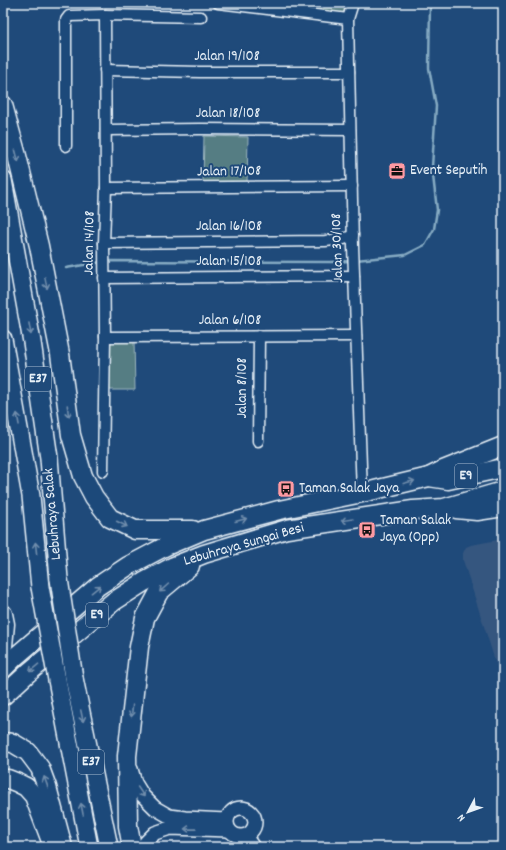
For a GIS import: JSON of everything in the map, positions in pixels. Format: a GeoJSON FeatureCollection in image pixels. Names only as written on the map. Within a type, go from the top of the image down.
{"type":"FeatureCollection","features":[{"type":"Feature","properties":{"kind":"highway"},"geometry":{"type":"LineString","coordinates":[[3,105],[39,246],[60,354],[71,435],[83,476],[94,497],[110,518],[135,530],[204,530]]}},
{"type":"Feature","properties":{"kind":"highway","name":"Lebuhraya Salak"},"geometry":{"type":"LineString","coordinates":[[3,180],[32,342],[49,458],[59,579],[74,678],[109,847]]}},
{"type":"Feature","properties":{"kind":"highway","name":"Lebuhraya Salak"},"geometry":{"type":"LineString","coordinates":[[3,339],[31,496],[40,587],[89,847]]}},
{"type":"Feature","properties":{"kind":"highway"},"geometry":{"type":"LineString","coordinates":[[429,477],[503,446]]}},
{"type":"Feature","properties":{"kind":"highway","name":"Lebuhraya Sungai Besi"},"geometry":{"type":"LineString","coordinates":[[3,669],[98,586],[128,566],[166,546],[204,530],[279,510],[362,494],[429,477],[448,480],[503,468]]}},
{"type":"Feature","properties":{"kind":"highway","name":"Lebuhraya Sungai Besi"},"geometry":{"type":"LineString","coordinates":[[3,696],[28,673],[114,602],[144,582],[174,566],[204,554],[287,529],[413,510],[444,508],[503,490]]}},
{"type":"Feature","properties":{"kind":"highway"},"geometry":{"type":"LineString","coordinates":[[444,508],[477,511],[503,507]]}},
{"type":"Feature","properties":{"kind":"highway"},"geometry":{"type":"LineString","coordinates":[[132,847],[128,826],[127,756],[139,647],[145,618],[159,592],[204,554]]}},
{"type":"Feature","properties":{"kind":"highway"},"geometry":{"type":"LineString","coordinates":[[3,614],[5,624],[3,646]]}},
{"type":"Feature","properties":{"kind":"highway"},"geometry":{"type":"LineString","coordinates":[[3,742],[13,743],[28,752],[40,768],[47,787],[63,847]]}},
{"type":"Feature","properties":{"kind":"highway"},"geometry":{"type":"LineString","coordinates":[[3,779],[8,779],[26,787],[34,796],[53,847]]}},
{"type":"Feature","properties":{"kind":"street"},"geometry":{"type":"LineString","coordinates":[[218,3],[348,19]]}},
{"type":"Feature","properties":{"kind":"street","name":"Jalan 30/108"},"geometry":{"type":"LineString","coordinates":[[353,3],[348,19],[350,130],[362,494]]}},
{"type":"Feature","properties":{"kind":"street"},"geometry":{"type":"LineString","coordinates":[[66,146],[66,20],[69,16],[105,15],[201,17]]}},
{"type":"Feature","properties":{"kind":"street","name":"Jalan 14/108"},"geometry":{"type":"LineString","coordinates":[[103,471],[104,248],[106,188],[104,70],[105,15]]}},
{"type":"Feature","properties":{"kind":"street","name":"Jalan 19/108"},"geometry":{"type":"LineString","coordinates":[[104,70],[200,72],[349,72]]}},
{"type":"Feature","properties":{"kind":"street","name":"Jalan 18/108"},"geometry":{"type":"LineString","coordinates":[[106,130],[350,130]]}},
{"type":"Feature","properties":{"kind":"street","name":"Jalan 17/108"},"geometry":{"type":"LineString","coordinates":[[106,188],[352,186]]}},
{"type":"Feature","properties":{"kind":"street","name":"Jalan 16/108"},"geometry":{"type":"LineString","coordinates":[[104,248],[325,241],[344,239],[353,235]]}},
{"type":"Feature","properties":{"kind":"street","name":"Jalan 15/108"},"geometry":{"type":"LineString","coordinates":[[104,273],[354,274]]}},
{"type":"Feature","properties":{"kind":"street","name":"Jalan 8/108"},"geometry":{"type":"LineString","coordinates":[[258,441],[259,336]]}},
{"type":"Feature","properties":{"kind":"street","name":"Jalan 6/108"},"geometry":{"type":"LineString","coordinates":[[104,337],[356,336]]}},
{"type":"Feature","properties":{"kind":"street"},"geometry":{"type":"LineString","coordinates":[[127,756],[135,783],[143,796],[155,808],[169,816],[228,825]]}},
{"type":"Feature","properties":{"kind":"street"},"geometry":{"type":"LineString","coordinates":[[238,808],[246,809],[253,814],[255,823],[252,831],[246,836],[236,836],[232,833],[228,825],[230,812],[238,808]]}},
{"type":"Feature","properties":{"kind":"street"},"geometry":{"type":"LineString","coordinates":[[144,847],[146,842],[155,833],[170,828],[228,825]]}},
{"type":"Feature","properties":{"kind":"street"},"geometry":{"type":"LineString","coordinates":[[246,836],[253,847]]}},
{"type":"Feature","properties":{"kind":"shaded area"},"geometry":{"type":"Polygon","coordinates":[[[503,539],[503,686],[463,560],[463,553],[466,547],[471,545],[503,539]]]}},
{"type":"Feature","properties":{"kind":"green space"},"geometry":{"type":"Polygon","coordinates":[[[255,3],[346,3],[343,13],[255,3]]]}},
{"type":"Feature","properties":{"kind":"green space"},"geometry":{"type":"Polygon","coordinates":[[[204,136],[248,137],[247,184],[203,184],[204,136]]]}},
{"type":"Feature","properties":{"kind":"green space"},"geometry":{"type":"Polygon","coordinates":[[[108,340],[134,340],[135,390],[109,390],[108,340]]]}},
{"type":"Feature","properties":{"kind":"waterway"},"geometry":{"type":"LineString","coordinates":[[356,260],[405,255],[425,245],[434,229],[437,210],[432,167],[436,106],[429,68],[430,3]]}},
{"type":"Feature","properties":{"kind":"waterway"},"geometry":{"type":"LineString","coordinates":[[106,262],[351,261]]}},
{"type":"Feature","properties":{"kind":"waterway"},"geometry":{"type":"LineString","coordinates":[[66,268],[101,262]]}},
{"type":"Feature","properties":{"kind":"place","name":"Event Seputih"},"geometry":{"type":"Point","coordinates":[397,171]}},
{"type":"Feature","properties":{"kind":"place","name":"Taman Salak Jaya"},"geometry":{"type":"Point","coordinates":[286,489]}},
{"type":"Feature","properties":{"kind":"place","name":"Taman Salak Jaya (Opp)"},"geometry":{"type":"Point","coordinates":[367,530]}}]}
